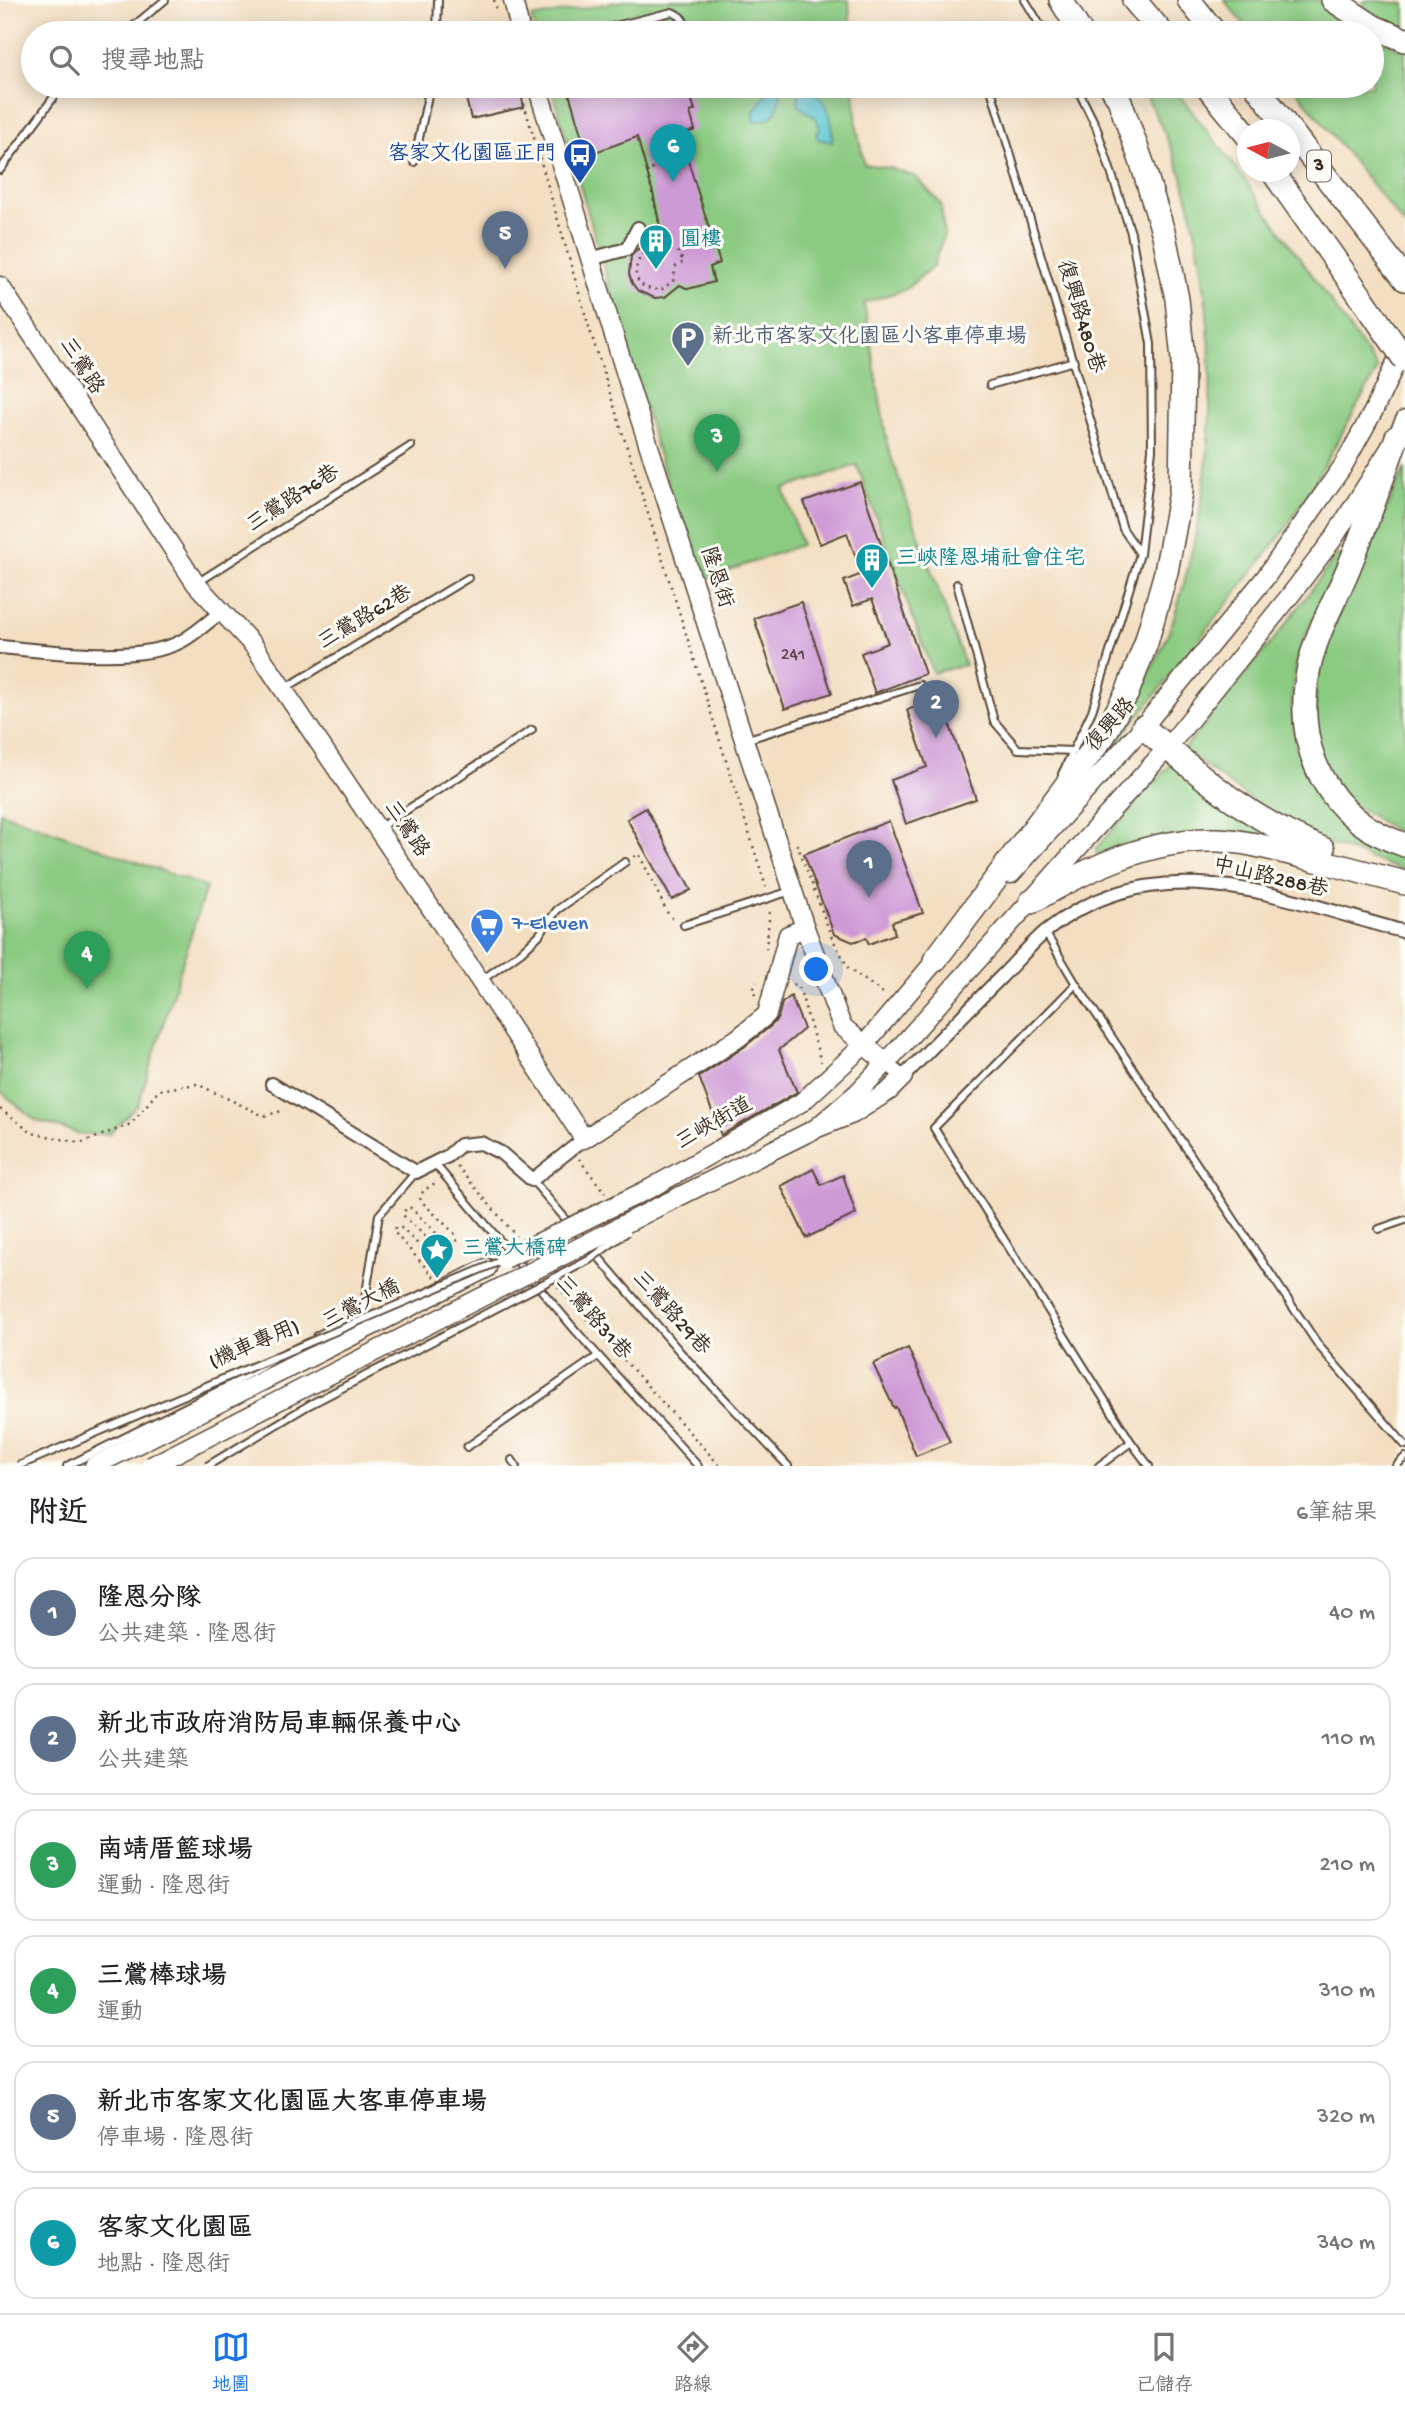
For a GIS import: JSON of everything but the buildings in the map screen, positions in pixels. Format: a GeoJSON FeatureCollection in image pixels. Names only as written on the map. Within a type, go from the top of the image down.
{"type":"FeatureCollection","features":[{"type":"Feature","properties":{"kind":"highway"},"geometry":{"type":"LineString","coordinates":[[1062,0],[1074,21]]}},
{"type":"Feature","properties":{"kind":"highway"},"geometry":{"type":"LineString","coordinates":[[1134,0],[1152,21]]}},
{"type":"Feature","properties":{"kind":"highway"},"geometry":{"type":"LineString","coordinates":[[1189,0],[1206,21]]}},
{"type":"Feature","properties":{"kind":"highway"},"geometry":{"type":"LineString","coordinates":[[1333,0],[1365,21]]}},
{"type":"Feature","properties":{"kind":"highway"},"geometry":{"type":"LineString","coordinates":[[1384,31],[1405,40]]}},
{"type":"Feature","properties":{"kind":"highway"},"geometry":{"type":"LineString","coordinates":[[935,960],[1038,820],[1087,761],[1127,694],[1146,643],[1166,572],[1181,492],[1183,360],[1177,299],[1164,235],[1118,98]]}},
{"type":"Feature","properties":{"kind":"highway"},"geometry":{"type":"LineString","coordinates":[[1217,98],[1237,123]]}},
{"type":"Feature","properties":{"kind":"highway","name":"3"},"geometry":{"type":"LineString","coordinates":[[1265,98],[1405,279]]}},
{"type":"Feature","properties":{"kind":"highway","name":"3"},"geometry":{"type":"LineString","coordinates":[[1280,182],[1405,360]]}},
{"type":"Feature","properties":{"kind":"highway"},"geometry":{"type":"LineString","coordinates":[[1401,428],[1351,564],[1321,631],[1308,670],[1303,717],[1312,760],[1332,795],[1360,823],[1405,845]]}},
{"type":"Feature","properties":{"kind":"highway"},"geometry":{"type":"LineString","coordinates":[[1143,727],[1218,791],[1287,835],[1405,880]]}},
{"type":"Feature","properties":{"kind":"highway"},"geometry":{"type":"LineString","coordinates":[[1031,902],[1097,866],[1155,847],[1184,841],[1250,843],[1405,880]]}},
{"type":"Feature","properties":{"kind":"main road"},"geometry":{"type":"LineString","coordinates":[[513,0],[518,21]]}},
{"type":"Feature","properties":{"kind":"main road","name":"隆恩街"},"geometry":{"type":"LineString","coordinates":[[541,98],[805,928],[842,1026],[886,1063]]}},
{"type":"Feature","properties":{"kind":"main road","name":"三鶯路"},"geometry":{"type":"LineString","coordinates":[[0,286],[195,584],[254,646],[480,981],[578,1144]]}},
{"type":"Feature","properties":{"kind":"main road","name":"復興路"},"geometry":{"type":"LineString","coordinates":[[802,1102],[864,1045],[935,960],[1143,727],[1265,578],[1343,466],[1374,411],[1405,342]]}},
{"type":"Feature","properties":{"kind":"main road"},"geometry":{"type":"LineString","coordinates":[[814,1129],[858,1093],[886,1063],[1167,748],[1333,539],[1401,428]]}},
{"type":"Feature","properties":{"kind":"main road"},"geometry":{"type":"LineString","coordinates":[[578,1144],[738,1038],[764,1017],[775,989],[788,935],[805,928]]}},
{"type":"Feature","properties":{"kind":"main road"},"geometry":{"type":"LineString","coordinates":[[153,1464],[814,1129],[853,1114],[889,1091],[903,1077]]}},
{"type":"Feature","properties":{"kind":"main road","name":"三峽街道"},"geometry":{"type":"LineString","coordinates":[[651,1188],[802,1102]]}},
{"type":"Feature","properties":{"kind":"main road","name":"三鶯大橋"},"geometry":{"type":"LineString","coordinates":[[94,1466],[651,1188]]}},
{"type":"Feature","properties":{"kind":"main road"},"geometry":{"type":"LineString","coordinates":[[105,1466],[150,1440]]}},
{"type":"Feature","properties":{"kind":"street"},"geometry":{"type":"LineString","coordinates":[[590,259],[627,249],[638,228]]}},
{"type":"Feature","properties":{"kind":"street"},"geometry":{"type":"LineString","coordinates":[[0,647],[93,654],[145,652],[181,642],[221,612]]}},
{"type":"Feature","properties":{"kind":"street","name":"中山路288巷"},"geometry":{"type":"LineString","coordinates":[[903,1077],[1045,932],[1099,898],[1143,885],[1196,882],[1230,886],[1405,932]]}},
{"type":"Feature","properties":{"kind":"street"},"geometry":{"type":"LineString","coordinates":[[886,1063],[903,1077]]}},
{"type":"Feature","properties":{"kind":"street"},"geometry":{"type":"LineString","coordinates":[[272,1084],[416,1172],[448,1156],[460,1145],[481,1143],[501,1153],[532,1180],[578,1144]]}},
{"type":"Feature","properties":{"kind":"lane"},"geometry":{"type":"LineString","coordinates":[[140,21],[165,0]]}},
{"type":"Feature","properties":{"kind":"lane"},"geometry":{"type":"LineString","coordinates":[[437,21],[438,0]]}},
{"type":"Feature","properties":{"kind":"lane"},"geometry":{"type":"LineString","coordinates":[[1025,0],[1038,21]]}},
{"type":"Feature","properties":{"kind":"lane"},"geometry":{"type":"LineString","coordinates":[[637,21],[672,12],[683,21]]}},
{"type":"Feature","properties":{"kind":"lane"},"geometry":{"type":"LineString","coordinates":[[0,170],[53,98]]}},
{"type":"Feature","properties":{"kind":"lane"},"geometry":{"type":"LineString","coordinates":[[414,162],[427,98]]}},
{"type":"Feature","properties":{"kind":"lane","name":"復興路480巷"},"geometry":{"type":"LineString","coordinates":[[994,98],[1122,528],[1140,554]]}},
{"type":"Feature","properties":{"kind":"lane"},"geometry":{"type":"LineString","coordinates":[[1038,820],[1092,711],[1140,554],[1152,450],[1151,344],[1131,233],[1096,126],[1082,98]]}},
{"type":"Feature","properties":{"kind":"lane"},"geometry":{"type":"LineString","coordinates":[[990,385],[1074,361]]}},
{"type":"Feature","properties":{"kind":"lane","name":"三鶯路76巷"},"geometry":{"type":"LineString","coordinates":[[195,584],[411,446]]}},
{"type":"Feature","properties":{"kind":"lane","name":"三鶯路62巷"},"geometry":{"type":"LineString","coordinates":[[283,690],[468,578]]}},
{"type":"Feature","properties":{"kind":"lane"},"geometry":{"type":"LineString","coordinates":[[957,584],[994,721],[1017,749],[1074,751]]}},
{"type":"Feature","properties":{"kind":"lane"},"geometry":{"type":"LineString","coordinates":[[744,740],[920,685]]}},
{"type":"Feature","properties":{"kind":"lane"},"geometry":{"type":"LineString","coordinates":[[377,829],[532,730]]}},
{"type":"Feature","properties":{"kind":"lane"},"geometry":{"type":"LineString","coordinates":[[480,981],[521,952],[557,910],[625,862]]}},
{"type":"Feature","properties":{"kind":"lane"},"geometry":{"type":"LineString","coordinates":[[684,925],[793,890]]}},
{"type":"Feature","properties":{"kind":"lane"},"geometry":{"type":"LineString","coordinates":[[1045,932],[1076,984],[1319,1346],[1405,1445]]}},
{"type":"Feature","properties":{"kind":"lane"},"geometry":{"type":"LineString","coordinates":[[1076,984],[934,1128],[1131,1442],[1149,1466]]}},
{"type":"Feature","properties":{"kind":"lane","name":"三鶯路31巷"},"geometry":{"type":"LineString","coordinates":[[434,1163],[598,1356],[698,1466]]}},
{"type":"Feature","properties":{"kind":"lane"},"geometry":{"type":"LineString","coordinates":[[67,1466],[224,1388],[352,1317],[365,1305],[379,1215],[416,1172]]}},
{"type":"Feature","properties":{"kind":"lane","name":"三鶯路29巷"},"geometry":{"type":"LineString","coordinates":[[532,1180],[681,1353],[788,1466]]}},
{"type":"Feature","properties":{"kind":"lane"},"geometry":{"type":"LineString","coordinates":[[207,1466],[309,1405],[589,1260],[660,1206]]}},
{"type":"Feature","properties":{"kind":"lane"},"geometry":{"type":"LineString","coordinates":[[1379,1229],[1405,1220]]}},
{"type":"Feature","properties":{"kind":"lane","name":"(機車專用)"},"geometry":{"type":"LineString","coordinates":[[18,1466],[505,1259]]}},
{"type":"Feature","properties":{"kind":"lane"},"geometry":{"type":"LineString","coordinates":[[467,1447],[598,1356]]}},
{"type":"Feature","properties":{"kind":"lane"},"geometry":{"type":"LineString","coordinates":[[1099,1466],[1131,1442]]}},
{"type":"Feature","properties":{"kind":"lane"},"geometry":{"type":"LineString","coordinates":[[1396,1466],[1405,1457]]}},
{"type":"Feature","properties":{"kind":"path"},"geometry":{"type":"LineString","coordinates":[[522,98],[605,379],[770,897],[768,940],[763,958]]}},
{"type":"Feature","properties":{"kind":"path"},"geometry":{"type":"LineString","coordinates":[[638,228],[660,227],[647,171],[654,169]]}},
{"type":"Feature","properties":{"kind":"path"},"geometry":{"type":"LineString","coordinates":[[643,253],[636,266],[638,281],[645,288],[661,290],[673,281],[676,266],[684,262],[675,248]]}},
{"type":"Feature","properties":{"kind":"path"},"geometry":{"type":"LineString","coordinates":[[625,862],[639,854],[668,914],[675,922],[684,925]]}},
{"type":"Feature","properties":{"kind":"path"},"geometry":{"type":"LineString","coordinates":[[760,976],[753,990],[764,1017]]}},
{"type":"Feature","properties":{"kind":"path"},"geometry":{"type":"LineString","coordinates":[[775,989],[781,983],[789,982],[799,987],[822,1065]]}},
{"type":"Feature","properties":{"kind":"path"},"geometry":{"type":"LineString","coordinates":[[0,1110],[32,1133],[81,1143],[131,1124],[159,1090],[197,1084],[264,1116],[304,1104]]}},
{"type":"Feature","properties":{"kind":"path"},"geometry":{"type":"LineString","coordinates":[[578,1144],[609,1198]]}},
{"type":"Feature","properties":{"kind":"path"},"geometry":{"type":"LineString","coordinates":[[448,1156],[519,1239]]}},
{"type":"Feature","properties":{"kind":"path"},"geometry":{"type":"LineString","coordinates":[[423,1191],[420,1195],[421,1203],[454,1233],[457,1241],[454,1244],[445,1242],[411,1208],[403,1211],[405,1218],[442,1253],[441,1260],[435,1260],[401,1228],[396,1227],[394,1230],[437,1280]]}},
{"type":"Feature","properties":{"kind":"path"},"geometry":{"type":"LineString","coordinates":[[551,1279],[576,1310],[720,1466]]}},
{"type":"Feature","properties":{"kind":"green space"},"geometry":{"type":"Polygon","coordinates":[[[628,0],[849,0],[850,21],[532,21],[531,18],[628,0]]]}},
{"type":"Feature","properties":{"kind":"green space"},"geometry":{"type":"Polygon","coordinates":[[[1224,0],[1318,0],[1347,21],[1241,21],[1224,0]]]}},
{"type":"Feature","properties":{"kind":"green space"},"geometry":{"type":"Polygon","coordinates":[[[1368,0],[1405,4],[1405,28],[1370,12],[1362,3],[1368,0]]]}},
{"type":"Feature","properties":{"kind":"green space"},"geometry":{"type":"Polygon","coordinates":[[[1384,42],[1405,51],[1405,226],[1303,98],[1384,98],[1384,42]]]}},
{"type":"Feature","properties":{"kind":"green space"},"geometry":{"type":"Polygon","coordinates":[[[554,98],[855,98],[864,164],[890,168],[916,177],[941,204],[944,235],[933,266],[906,289],[864,303],[888,448],[965,665],[933,673],[857,465],[784,489],[801,545],[705,579],[682,527],[554,98]]]}},
{"type":"Feature","properties":{"kind":"green space"},"geometry":{"type":"Polygon","coordinates":[[[1147,98],[1181,98],[1237,169],[1237,182],[1246,182],[1378,369],[1283,533],[1100,765],[1149,674],[1175,615],[1198,521],[1205,475],[1209,429],[1209,336],[1198,244],[1179,169],[1147,98]]]}},
{"type":"Feature","properties":{"kind":"green space"},"geometry":{"type":"Polygon","coordinates":[[[1405,468],[1405,837],[1351,803],[1330,776],[1317,745],[1315,681],[1326,643],[1405,468]]]}},
{"type":"Feature","properties":{"kind":"green space"},"geometry":{"type":"Polygon","coordinates":[[[1338,554],[1343,558],[1310,626],[1296,666],[1293,721],[1296,747],[1304,771],[1331,813],[1375,847],[1405,859],[1405,871],[1316,839],[1280,821],[1183,750],[1283,628],[1338,554]]]}},
{"type":"Feature","properties":{"kind":"green space"},"geometry":{"type":"Polygon","coordinates":[[[1172,763],[1286,845],[1097,855],[1096,848],[1172,763]]]}},
{"type":"Feature","properties":{"kind":"green space"},"geometry":{"type":"Polygon","coordinates":[[[0,812],[206,887],[138,1105],[109,1134],[80,1134],[35,1120],[0,1091],[0,812]]]}},
{"type":"Feature","properties":{"kind":"water"},"geometry":{"type":"Polygon","coordinates":[[[763,98],[780,98],[776,111],[768,119],[754,121],[754,111],[763,98]]]}},
{"type":"Feature","properties":{"kind":"water"},"geometry":{"type":"Polygon","coordinates":[[[798,98],[820,98],[831,120],[832,142],[818,139],[816,134],[820,130],[817,120],[798,105],[798,98]]]}},
{"type":"Feature","properties":{"kind":"place","name":"客家文化園區"},"geometry":{"type":"Point","coordinates":[673,182]}},
{"type":"Feature","properties":{"kind":"place","name":"客家文化園區正門"},"geometry":{"type":"Point","coordinates":[580,185]}},
{"type":"Feature","properties":{"kind":"place","name":"新北市客家文化園區大客車停車場"},"geometry":{"type":"Point","coordinates":[505,269]}},
{"type":"Feature","properties":{"kind":"place","name":"圓樓"},"geometry":{"type":"Point","coordinates":[656,271]}},
{"type":"Feature","properties":{"kind":"place","name":"新北市客家文化園區小客車停車場"},"geometry":{"type":"Point","coordinates":[688,368]}},
{"type":"Feature","properties":{"kind":"place","name":"南靖厝籃球場"},"geometry":{"type":"Point","coordinates":[717,472]}},
{"type":"Feature","properties":{"kind":"place","name":"三峽隆恩埔社會住宅"},"geometry":{"type":"Point","coordinates":[872,590]}},
{"type":"Feature","properties":{"kind":"place","name":"新北市政府消防局車輛保養中心"},"geometry":{"type":"Point","coordinates":[936,738]}},
{"type":"Feature","properties":{"kind":"place","name":"隆恩分隊"},"geometry":{"type":"Point","coordinates":[869,898]}},
{"type":"Feature","properties":{"kind":"place","name":"7-Eleven"},"geometry":{"type":"Point","coordinates":[487,955]}},
{"type":"Feature","properties":{"kind":"place","name":"三鶯棒球場"},"geometry":{"type":"Point","coordinates":[87,989]}},
{"type":"Feature","properties":{"kind":"place","name":"三鶯大橋碑"},"geometry":{"type":"Point","coordinates":[437,1280]}}]}
